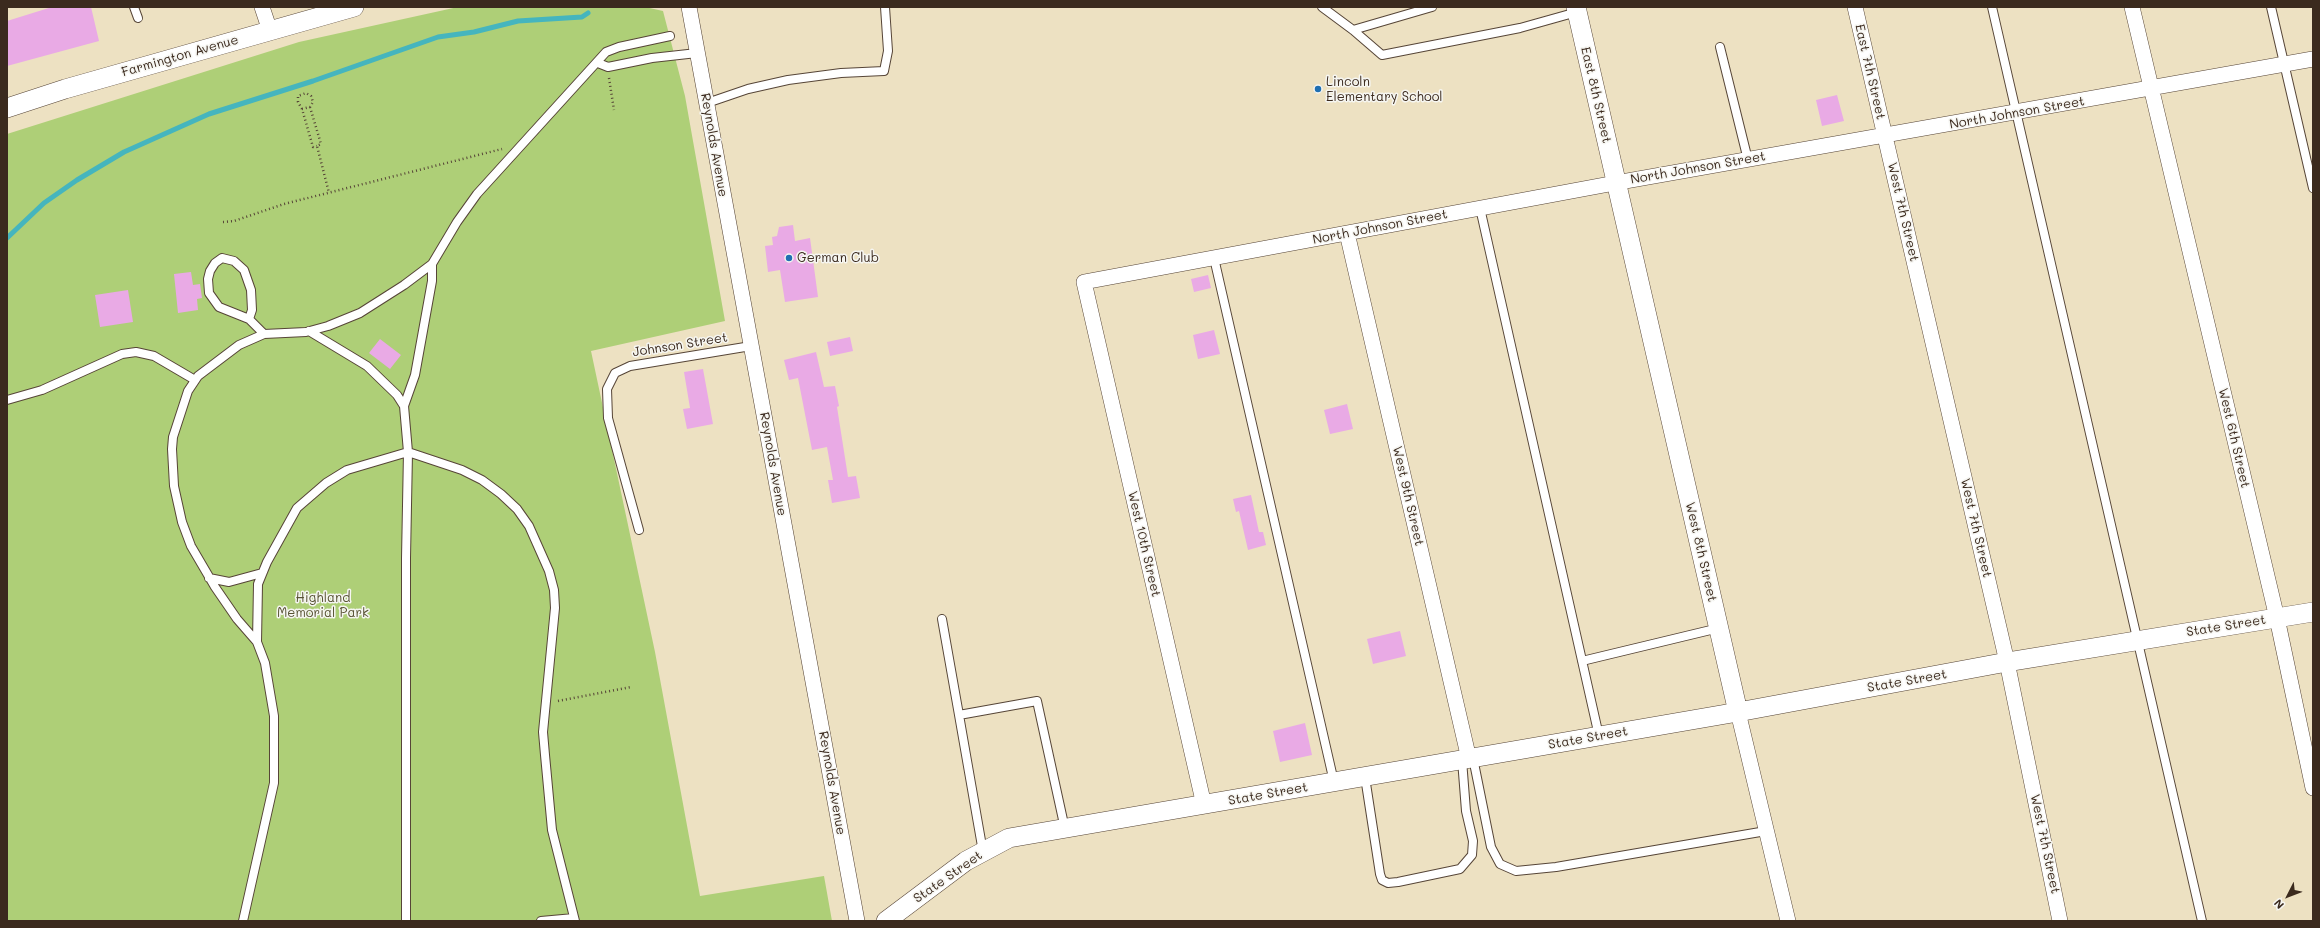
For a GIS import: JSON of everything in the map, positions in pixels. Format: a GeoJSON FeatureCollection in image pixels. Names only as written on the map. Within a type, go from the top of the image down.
{"type":"FeatureCollection","features":[{"type":"Feature","properties":{"kind":"street"},"geometry":{"type":"LineString","coordinates":[[262,7],[270,31]]}},
{"type":"Feature","properties":{"kind":"street","name":"Farmington Avenue"},"geometry":{"type":"LineString","coordinates":[[7,108],[64,89],[354,7]]}},
{"type":"Feature","properties":{"kind":"street","name":"Reynolds Avenue"},"geometry":{"type":"LineString","coordinates":[[689,7],[857,921]]}},
{"type":"Feature","properties":{"kind":"street","name":"East 7th Street"},"geometry":{"type":"LineString","coordinates":[[1855,7],[1885,136]]}},
{"type":"Feature","properties":{"kind":"street","name":"West 6th Street"},"geometry":{"type":"LineString","coordinates":[[2132,7],[2277,618],[2313,788]]}},
{"type":"Feature","properties":{"kind":"street","name":"East 8th Street"},"geometry":{"type":"LineString","coordinates":[[1576,9],[1615,183]]}},
{"type":"Feature","properties":{"kind":"street","name":"North Johnson Street"},"geometry":{"type":"LineString","coordinates":[[1084,282],[1615,183],[2151,89],[2313,59]]}},
{"type":"Feature","properties":{"kind":"street","name":"West 7th Street"},"geometry":{"type":"LineString","coordinates":[[1885,136],[2007,662],[2060,921]]}},
{"type":"Feature","properties":{"kind":"street","name":"West 8th Street"},"geometry":{"type":"LineString","coordinates":[[1615,183],[1788,921]]}},
{"type":"Feature","properties":{"kind":"street","name":"West 9th Street"},"geometry":{"type":"LineString","coordinates":[[1348,233],[1468,759]]}},
{"type":"Feature","properties":{"kind":"street","name":"West 10th Street"},"geometry":{"type":"LineString","coordinates":[[1084,282],[1204,805]]}},
{"type":"Feature","properties":{"kind":"street","name":"State Street"},"geometry":{"type":"LineString","coordinates":[[886,921],[966,861],[1010,838],[1738,712],[2007,662],[2313,612]]}},
{"type":"Feature","properties":{"kind":"lane"},"geometry":{"type":"LineString","coordinates":[[134,7],[138,18]]}},
{"type":"Feature","properties":{"kind":"lane"},"geometry":{"type":"LineString","coordinates":[[706,103],[748,89],[788,80],[842,73],[884,71],[888,51],[885,7]]}},
{"type":"Feature","properties":{"kind":"lane"},"geometry":{"type":"LineString","coordinates":[[1322,7],[1353,30],[1382,55],[1520,28],[1576,9]]}},
{"type":"Feature","properties":{"kind":"lane"},"geometry":{"type":"LineString","coordinates":[[1353,30],[1432,7]]}},
{"type":"Feature","properties":{"kind":"lane"},"geometry":{"type":"LineString","coordinates":[[1992,7],[2015,113],[2202,921]]}},
{"type":"Feature","properties":{"kind":"lane"},"geometry":{"type":"LineString","coordinates":[[2271,7],[2313,188]]}},
{"type":"Feature","properties":{"kind":"lane"},"geometry":{"type":"LineString","coordinates":[[243,921],[271,800],[275,763],[271,694],[265,663],[257,642],[237,619],[209,578],[186,535],[176,500],[172,473],[173,437],[188,391],[195,380],[239,345],[264,334],[309,331],[328,326],[365,310],[404,285],[432,264],[467,207],[523,142],[598,63],[606,52],[619,47],[670,36]]}},
{"type":"Feature","properties":{"kind":"lane"},"geometry":{"type":"LineString","coordinates":[[1720,47],[1748,160]]}},
{"type":"Feature","properties":{"kind":"lane"},"geometry":{"type":"LineString","coordinates":[[598,63],[608,68],[659,57],[697,53]]}},
{"type":"Feature","properties":{"kind":"lane"},"geometry":{"type":"LineString","coordinates":[[1480,208],[1599,736]]}},
{"type":"Feature","properties":{"kind":"lane"},"geometry":{"type":"LineString","coordinates":[[249,319],[252,310],[251,290],[244,270],[234,261],[222,258],[215,263],[210,271],[208,278],[209,293],[219,307],[249,319],[264,334]]}},
{"type":"Feature","properties":{"kind":"lane"},"geometry":{"type":"LineString","coordinates":[[1214,258],[1334,782]]}},
{"type":"Feature","properties":{"kind":"lane"},"geometry":{"type":"LineString","coordinates":[[406,921],[406,558],[408,452],[404,406],[415,375],[432,282],[432,264]]}},
{"type":"Feature","properties":{"kind":"lane"},"geometry":{"type":"LineString","coordinates":[[309,331],[367,366],[397,395],[404,406]]}},
{"type":"Feature","properties":{"kind":"lane","name":"Johnson Street"},"geometry":{"type":"LineString","coordinates":[[639,530],[608,418],[607,390],[615,374],[630,366],[751,346]]}},
{"type":"Feature","properties":{"kind":"lane"},"geometry":{"type":"LineString","coordinates":[[7,400],[42,390],[122,354],[136,352],[161,359],[195,380]]}},
{"type":"Feature","properties":{"kind":"lane"},"geometry":{"type":"LineString","coordinates":[[257,642],[257,595],[262,573],[286,527],[297,508],[308,498],[347,470],[408,452],[462,470],[482,480],[511,504],[529,526],[549,571],[554,590],[554,628],[543,732],[552,830],[574,920],[541,921]]}},
{"type":"Feature","properties":{"kind":"lane"},"geometry":{"type":"LineString","coordinates":[[209,578],[229,582],[262,573]]}},
{"type":"Feature","properties":{"kind":"lane"},"geometry":{"type":"LineString","coordinates":[[942,619],[983,852]]}},
{"type":"Feature","properties":{"kind":"lane"},"geometry":{"type":"LineString","coordinates":[[1582,661],[1719,628]]}},
{"type":"Feature","properties":{"kind":"lane"},"geometry":{"type":"LineString","coordinates":[[959,715],[1037,701],[1065,829]]}},
{"type":"Feature","properties":{"kind":"lane"},"geometry":{"type":"LineString","coordinates":[[1365,777],[1380,874],[1382,880],[1388,883],[1398,882],[1460,869],[1472,854],[1473,841],[1466,811],[1468,759]]}},
{"type":"Feature","properties":{"kind":"lane"},"geometry":{"type":"LineString","coordinates":[[1468,759],[1490,847],[1500,864],[1516,871],[1556,867],[1766,831]]}},
{"type":"Feature","properties":{"kind":"path"},"geometry":{"type":"LineString","coordinates":[[608,68],[614,110]]}},
{"type":"Feature","properties":{"kind":"path"},"geometry":{"type":"LineString","coordinates":[[302,109],[310,107],[313,102],[311,96],[306,93],[301,94],[297,100],[302,109],[313,147],[317,146]]}},
{"type":"Feature","properties":{"kind":"path"},"geometry":{"type":"LineString","coordinates":[[310,107],[321,144],[317,146]]}},
{"type":"Feature","properties":{"kind":"path"},"geometry":{"type":"LineString","coordinates":[[223,222],[234,221],[253,213],[523,142]]}},
{"type":"Feature","properties":{"kind":"path"},"geometry":{"type":"LineString","coordinates":[[317,146],[329,193]]}},
{"type":"Feature","properties":{"kind":"path"},"geometry":{"type":"LineString","coordinates":[[546,704],[631,687]]}},
{"type":"Feature","properties":{"kind":"green space","name":"Highland Memorial Park"},"geometry":{"type":"Polygon","coordinates":[[[458,7],[645,7],[663,11],[685,96],[725,321],[591,351],[655,652],[700,896],[824,876],[832,921],[7,921],[7,134],[299,42],[458,7]]]}},
{"type":"Feature","properties":{"kind":"building"},"geometry":{"type":"Polygon","coordinates":[[[52,7],[91,7],[99,41],[7,66],[7,21],[52,7]]]}},
{"type":"Feature","properties":{"kind":"building"},"geometry":{"type":"Polygon","coordinates":[[[1837,95],[1844,121],[1822,126],[1816,100],[1837,95]]]}},
{"type":"Feature","properties":{"kind":"building","name":"German Club"},"geometry":{"type":"Polygon","coordinates":[[[793,225],[795,241],[810,238],[818,297],[785,302],[780,270],[768,272],[765,246],[773,245],[772,237],[777,236],[779,227],[793,225]]]}},
{"type":"Feature","properties":{"kind":"building"},"geometry":{"type":"Polygon","coordinates":[[[191,272],[193,285],[200,284],[202,298],[197,299],[198,310],[178,313],[174,274],[191,272]]]}},
{"type":"Feature","properties":{"kind":"building"},"geometry":{"type":"Polygon","coordinates":[[[1208,275],[1211,288],[1194,292],[1191,279],[1208,275]]]}},
{"type":"Feature","properties":{"kind":"building"},"geometry":{"type":"Polygon","coordinates":[[[128,290],[133,322],[100,327],[95,295],[128,290]]]}},
{"type":"Feature","properties":{"kind":"building"},"geometry":{"type":"Polygon","coordinates":[[[1214,330],[1220,354],[1198,359],[1193,335],[1214,330]]]}},
{"type":"Feature","properties":{"kind":"building"},"geometry":{"type":"Polygon","coordinates":[[[850,337],[853,351],[830,356],[827,342],[850,337]]]}},
{"type":"Feature","properties":{"kind":"building"},"geometry":{"type":"Polygon","coordinates":[[[380,339],[401,355],[390,369],[369,353],[380,339]]]}},
{"type":"Feature","properties":{"kind":"building"},"geometry":{"type":"Polygon","coordinates":[[[816,352],[824,387],[835,386],[848,477],[856,476],[860,498],[832,503],[828,480],[833,480],[827,447],[812,450],[798,378],[789,380],[784,360],[816,352]]]}},
{"type":"Feature","properties":{"kind":"building"},"geometry":{"type":"Polygon","coordinates":[[[703,369],[713,424],[687,429],[683,409],[690,408],[684,372],[703,369]]]}},
{"type":"Feature","properties":{"kind":"building"},"geometry":{"type":"Polygon","coordinates":[[[1347,404],[1353,429],[1330,434],[1324,410],[1347,404]]]}},
{"type":"Feature","properties":{"kind":"building"},"geometry":{"type":"Polygon","coordinates":[[[1251,495],[1259,532],[1263,532],[1266,545],[1248,550],[1239,511],[1236,512],[1233,499],[1251,495]]]}},
{"type":"Feature","properties":{"kind":"building"},"geometry":{"type":"Polygon","coordinates":[[[1400,631],[1406,656],[1373,664],[1367,639],[1400,631]]]}},
{"type":"Feature","properties":{"kind":"building"},"geometry":{"type":"Polygon","coordinates":[[[1305,723],[1312,755],[1280,762],[1273,731],[1305,723]]]}},
{"type":"Feature","properties":{"kind":"waterway"},"geometry":{"type":"LineString","coordinates":[[7,238],[44,203],[77,180],[124,152],[209,114],[313,81],[438,37],[474,32],[518,21],[582,17],[588,13]]}},
{"type":"Feature","properties":{"kind":"place","name":"Lincoln Elementary School"},"geometry":{"type":"Point","coordinates":[1318,89]}},
{"type":"Feature","properties":{"kind":"place","name":"German Club"},"geometry":{"type":"Point","coordinates":[789,258]}}]}
